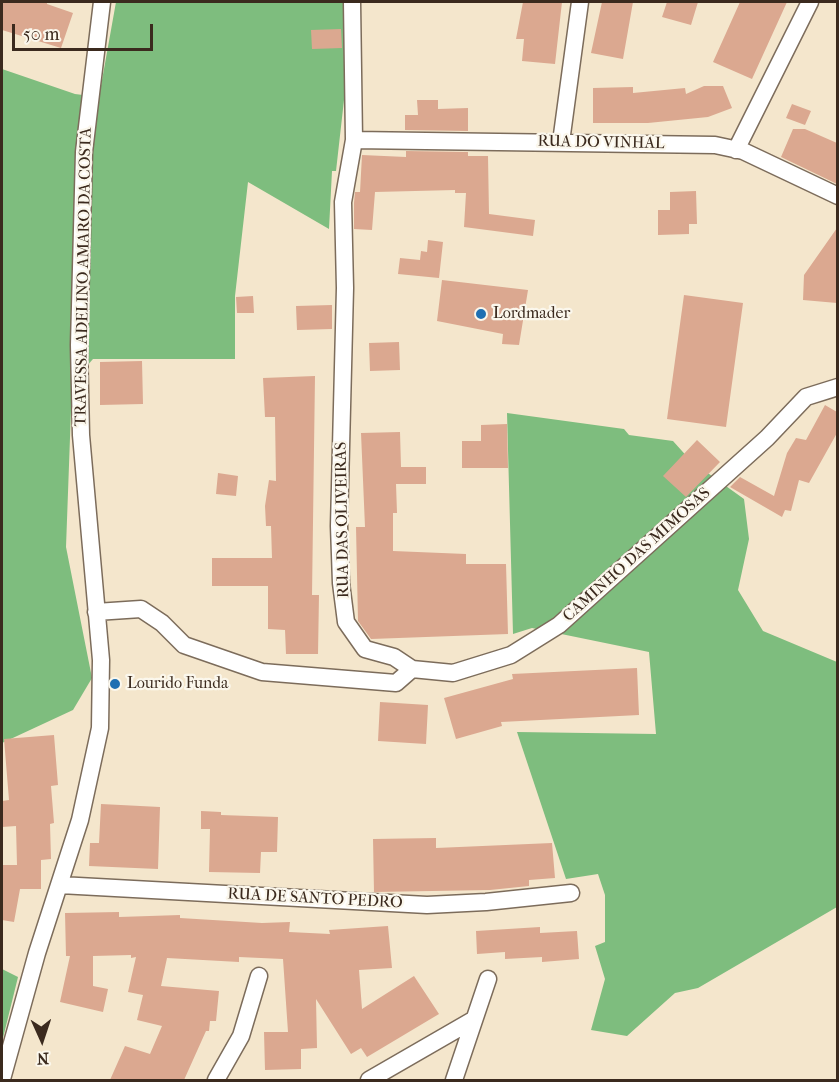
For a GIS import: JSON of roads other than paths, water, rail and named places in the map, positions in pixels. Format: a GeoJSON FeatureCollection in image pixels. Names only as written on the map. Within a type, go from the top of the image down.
{"type":"FeatureCollection","features":[{"type":"Feature","properties":{"kind":"street","name":"TRAVESSA ADELINO AMARO DA COSTA"},"geometry":{"type":"LineString","coordinates":[[2,1079],[37,953],[80,820],[100,728],[101,660],[81,435],[79,345],[84,152],[102,2]]}},
{"type":"Feature","properties":{"kind":"street","name":"RUA DAS OLIVEIRAS"},"geometry":{"type":"LineString","coordinates":[[352,2],[354,140],[343,202],[341,584],[346,622],[365,649],[394,657],[412,669]]}},
{"type":"Feature","properties":{"kind":"street"},"geometry":{"type":"LineString","coordinates":[[561,142],[580,2]]}},
{"type":"Feature","properties":{"kind":"street"},"geometry":{"type":"LineString","coordinates":[[736,150],[810,2]]}},
{"type":"Feature","properties":{"kind":"street","name":"RUA DO VINHAL"},"geometry":{"type":"LineString","coordinates":[[354,140],[715,145],[736,150],[837,196]]}},
{"type":"Feature","properties":{"kind":"street","name":"CAMINHO DAS MIMOSAS"},"geometry":{"type":"LineString","coordinates":[[412,669],[453,673],[512,655],[560,625],[767,438],[806,397],[837,387]]}},
{"type":"Feature","properties":{"kind":"street"},"geometry":{"type":"LineString","coordinates":[[96,612],[141,609],[162,623],[184,645],[262,672],[396,683],[412,669]]}},
{"type":"Feature","properties":{"kind":"street","name":"RUA DE SANTO PEDRO"},"geometry":{"type":"LineString","coordinates":[[60,885],[427,905],[486,903],[571,893]]}},
{"type":"Feature","properties":{"kind":"street"},"geometry":{"type":"LineString","coordinates":[[220,1079],[241,1036],[259,976]]}},
{"type":"Feature","properties":{"kind":"street"},"geometry":{"type":"LineString","coordinates":[[454,1080],[488,979]]}},
{"type":"Feature","properties":{"kind":"street"},"geometry":{"type":"LineString","coordinates":[[369,1080],[473,1020]]}},
{"type":"Feature","properties":{"kind":"place","name":"Lordmader"},"geometry":{"type":"Point","coordinates":[481,314]}},
{"type":"Feature","properties":{"kind":"place","name":"Lourido Funda"},"geometry":{"type":"Point","coordinates":[115,684]}}]}
